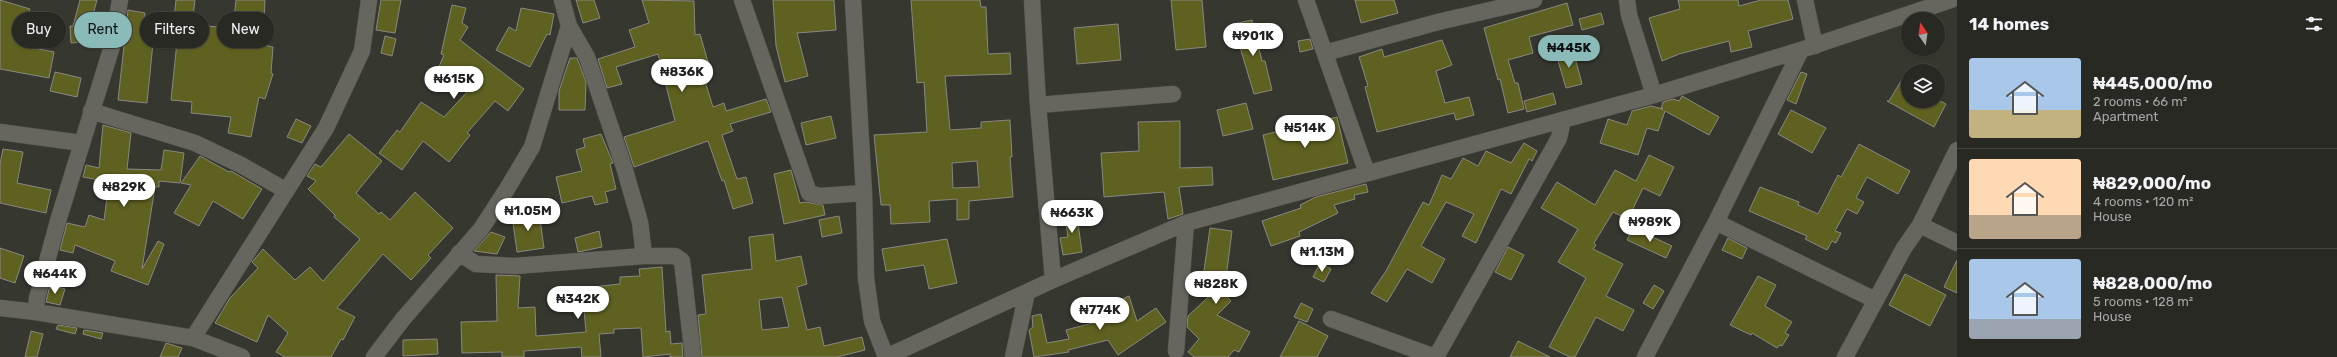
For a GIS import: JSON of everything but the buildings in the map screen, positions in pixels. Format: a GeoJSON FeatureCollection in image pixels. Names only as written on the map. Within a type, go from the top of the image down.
{"type":"FeatureCollection","features":[{"type":"Feature","properties":{"kind":"street"},"geometry":{"type":"LineString","coordinates":[[36,312],[37,298],[81,144],[113,43],[120,0]]}},
{"type":"Feature","properties":{"kind":"street"},"geometry":{"type":"LineString","coordinates":[[193,338],[285,190],[326,128],[362,51],[369,0]]}},
{"type":"Feature","properties":{"kind":"street"},"geometry":{"type":"LineString","coordinates":[[562,0],[569,26],[587,57],[624,167],[640,222],[644,256]]}},
{"type":"Feature","properties":{"kind":"street"},"geometry":{"type":"LineString","coordinates":[[742,0],[808,193],[820,196],[864,193]]}},
{"type":"Feature","properties":{"kind":"street"},"geometry":{"type":"LineString","coordinates":[[853,0],[864,193],[866,278],[872,321],[886,357],[1052,280],[1186,223],[1654,95],[1808,48],[1951,0]]}},
{"type":"Feature","properties":{"kind":"street"},"geometry":{"type":"LineString","coordinates":[[1032,0],[1038,105],[1052,280]]}},
{"type":"Feature","properties":{"kind":"street"},"geometry":{"type":"LineString","coordinates":[[1306,0],[1367,173]]}},
{"type":"Feature","properties":{"kind":"street"},"geometry":{"type":"LineString","coordinates":[[1325,53],[1438,22],[1534,0]]}},
{"type":"Feature","properties":{"kind":"street"},"geometry":{"type":"LineString","coordinates":[[1627,0],[1629,15],[1654,95]]}},
{"type":"Feature","properties":{"kind":"street"},"geometry":{"type":"LineString","coordinates":[[1645,357],[1808,48],[1805,0]]}},
{"type":"Feature","properties":{"kind":"street"},"geometry":{"type":"LineString","coordinates":[[374,357],[494,212],[532,147],[569,26]]}},
{"type":"Feature","properties":{"kind":"street"},"geometry":{"type":"LineString","coordinates":[[1038,105],[1173,94]]}},
{"type":"Feature","properties":{"kind":"street"},"geometry":{"type":"LineString","coordinates":[[91,111],[194,143],[241,165],[285,190]]}},
{"type":"Feature","properties":{"kind":"street"},"geometry":{"type":"LineString","coordinates":[[1331,319],[1435,357],[1559,138],[1563,120]]}},
{"type":"Feature","properties":{"kind":"street"},"geometry":{"type":"LineString","coordinates":[[0,132],[81,144]]}},
{"type":"Feature","properties":{"kind":"street"},"geometry":{"type":"LineString","coordinates":[[1844,357],[1904,248],[1920,225],[1957,150]]}},
{"type":"Feature","properties":{"kind":"street"},"geometry":{"type":"LineString","coordinates":[[1716,222],[1875,300]]}},
{"type":"Feature","properties":{"kind":"street"},"geometry":{"type":"LineString","coordinates":[[1176,351],[1186,223]]}},
{"type":"Feature","properties":{"kind":"street"},"geometry":{"type":"LineString","coordinates":[[1920,225],[1957,243]]}},
{"type":"Feature","properties":{"kind":"street"},"geometry":{"type":"LineString","coordinates":[[459,253],[476,264],[515,266],[644,256],[675,256],[682,261],[693,357]]}},
{"type":"Feature","properties":{"kind":"street"},"geometry":{"type":"LineString","coordinates":[[1013,357],[1027,292]]}},
{"type":"Feature","properties":{"kind":"street"},"geometry":{"type":"LineString","coordinates":[[0,308],[36,312],[193,338],[242,357]]}}]}
